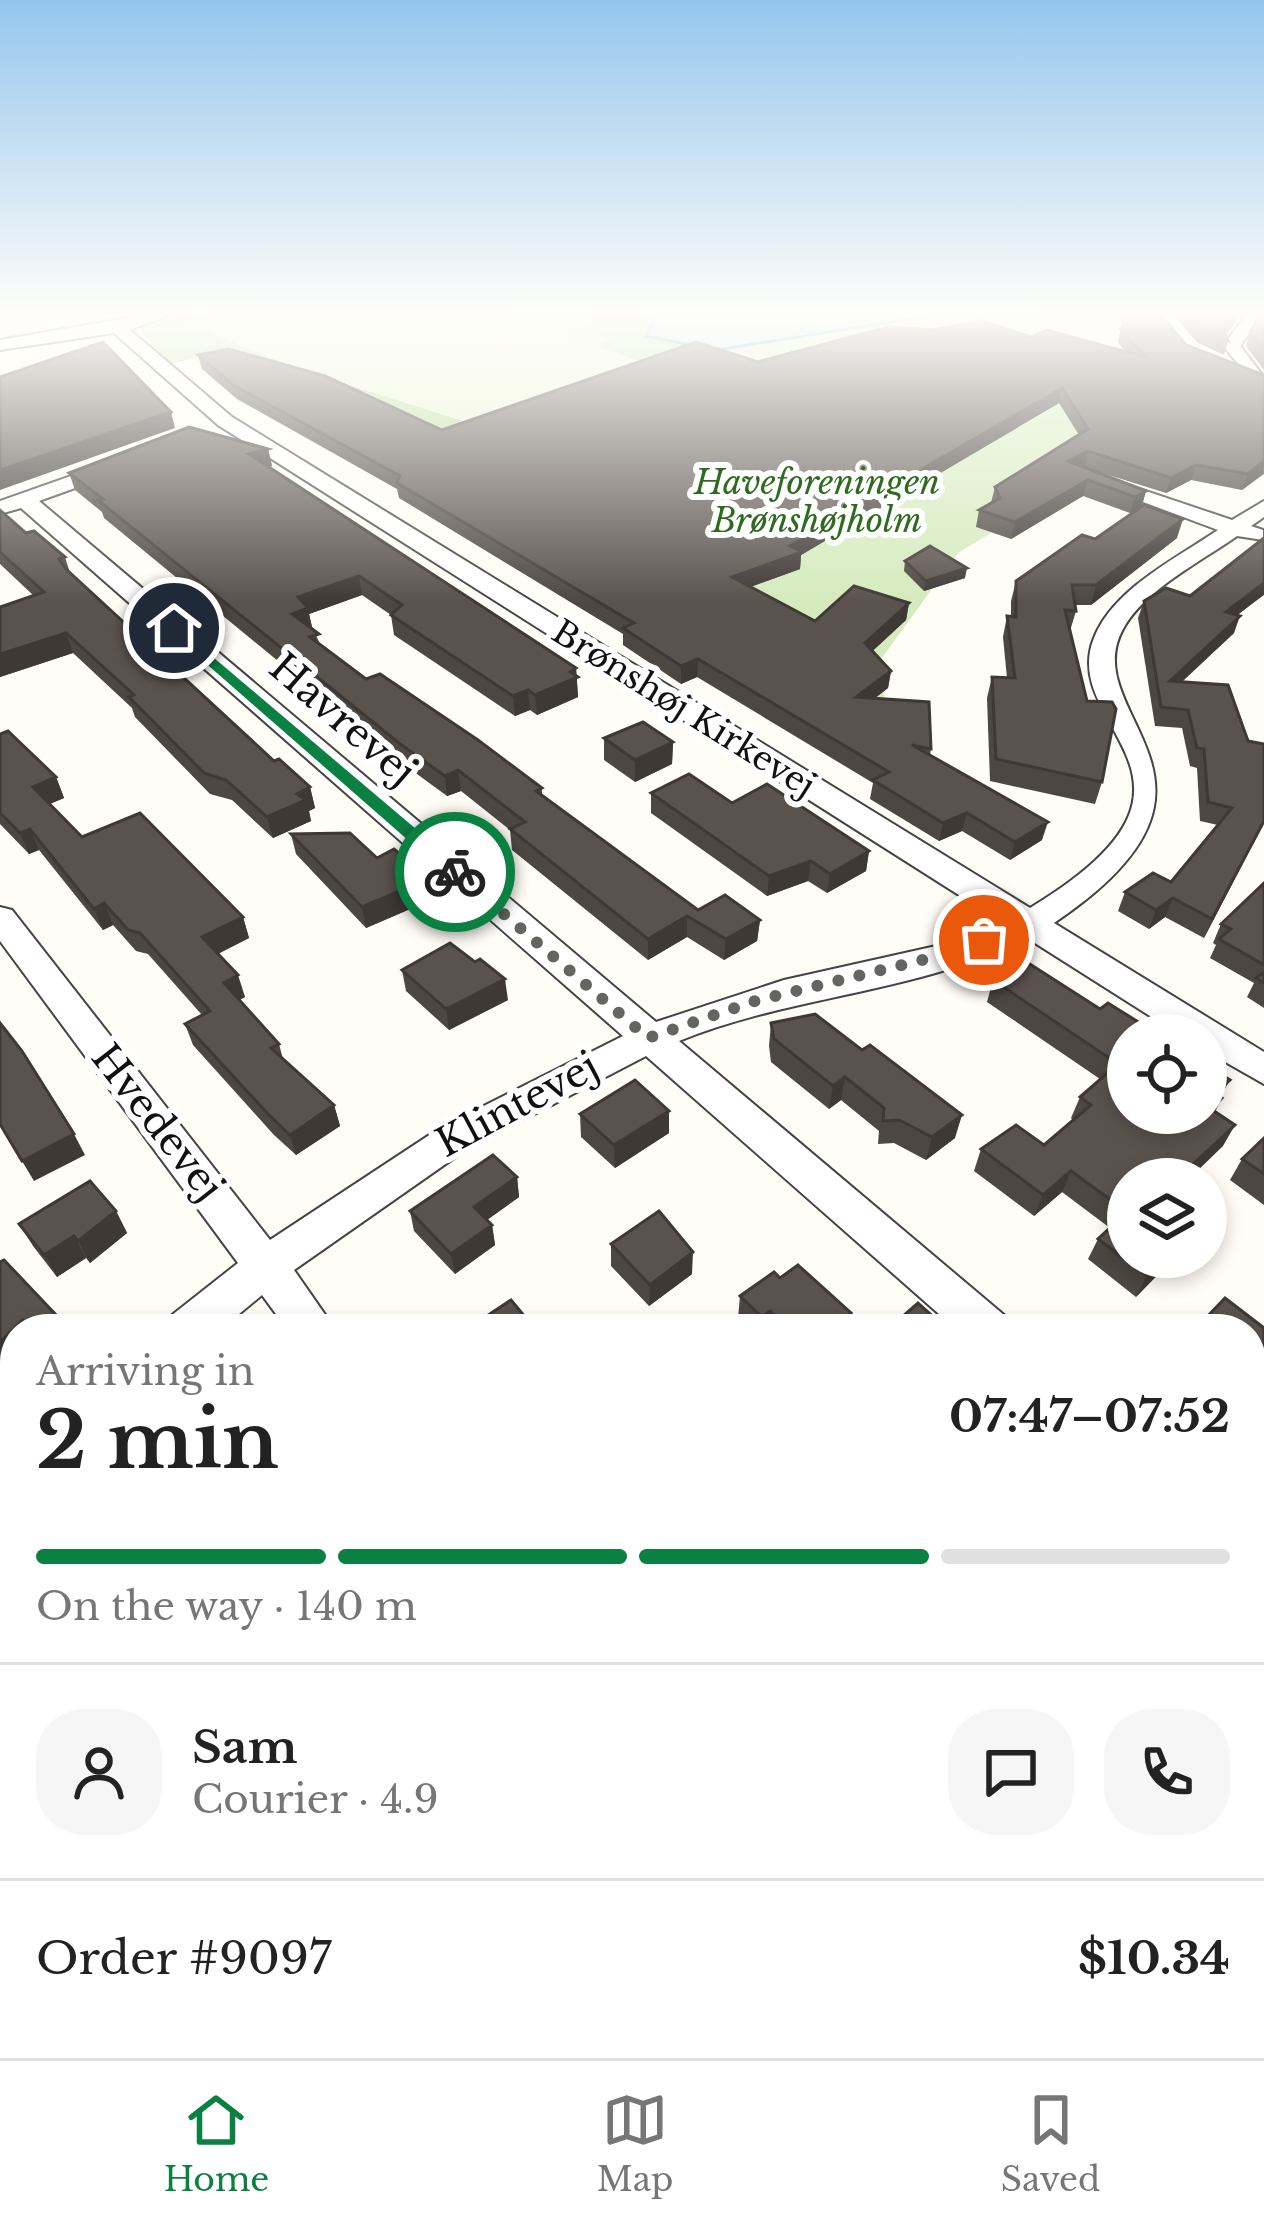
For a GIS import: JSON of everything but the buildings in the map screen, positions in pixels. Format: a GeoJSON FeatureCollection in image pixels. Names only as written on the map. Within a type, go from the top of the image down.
{"type":"FeatureCollection","features":[{"type":"Feature","properties":{"kind":"street","name":"Brønshøj Kirkevej"},"geometry":{"type":"LineString","coordinates":[[200,411],[214,426],[1264,1070]]}},
{"type":"Feature","properties":{"kind":"street"},"geometry":{"type":"LineString","coordinates":[[13,504],[139,458]]}},
{"type":"Feature","properties":{"kind":"street"},"geometry":{"type":"LineString","coordinates":[[1078,475],[1264,538]]}},
{"type":"Feature","properties":{"kind":"street","name":"Havrevej"},"geometry":{"type":"LineString","coordinates":[[13,504],[970,1314]]}},
{"type":"Feature","properties":{"kind":"street","name":"Klintevej"},"geometry":{"type":"LineString","coordinates":[[206,1314],[267,1263],[410,1162],[529,1093],[648,1038],[755,1001],[939,956],[1029,924],[1109,863],[1142,818],[1149,797],[1143,751],[1103,678],[1101,657],[1113,623],[1264,507]]}},
{"type":"Feature","properties":{"kind":"street","name":"Hvedevej"},"geometry":{"type":"LineString","coordinates":[[0,918],[303,1314]]}},
{"type":"Feature","properties":{"kind":"green space"},"geometry":{"type":"Polygon","coordinates":[[[367,411],[432,411],[489,429],[449,443],[367,411]]]}},
{"type":"Feature","properties":{"kind":"green space"},"geometry":{"type":"Polygon","coordinates":[[[435,411],[514,411],[477,424],[435,411]]]}},
{"type":"Feature","properties":{"kind":"green space","name":"Haveforeningen Brønshøjholm"},"geometry":{"type":"Polygon","coordinates":[[[579,411],[1145,411],[1071,472],[1078,480],[958,553],[876,666],[887,706],[479,479],[579,411]]]}},
{"type":"Feature","properties":{"kind":"way so far"},"geometry":{"type":"LineString","coordinates":[[455,872],[648,1038],[755,1001],[939,956],[984,940]]}},
{"type":"Feature","properties":{"kind":"route"},"geometry":{"type":"LineString","coordinates":[[174,628],[455,872]]}}]}
